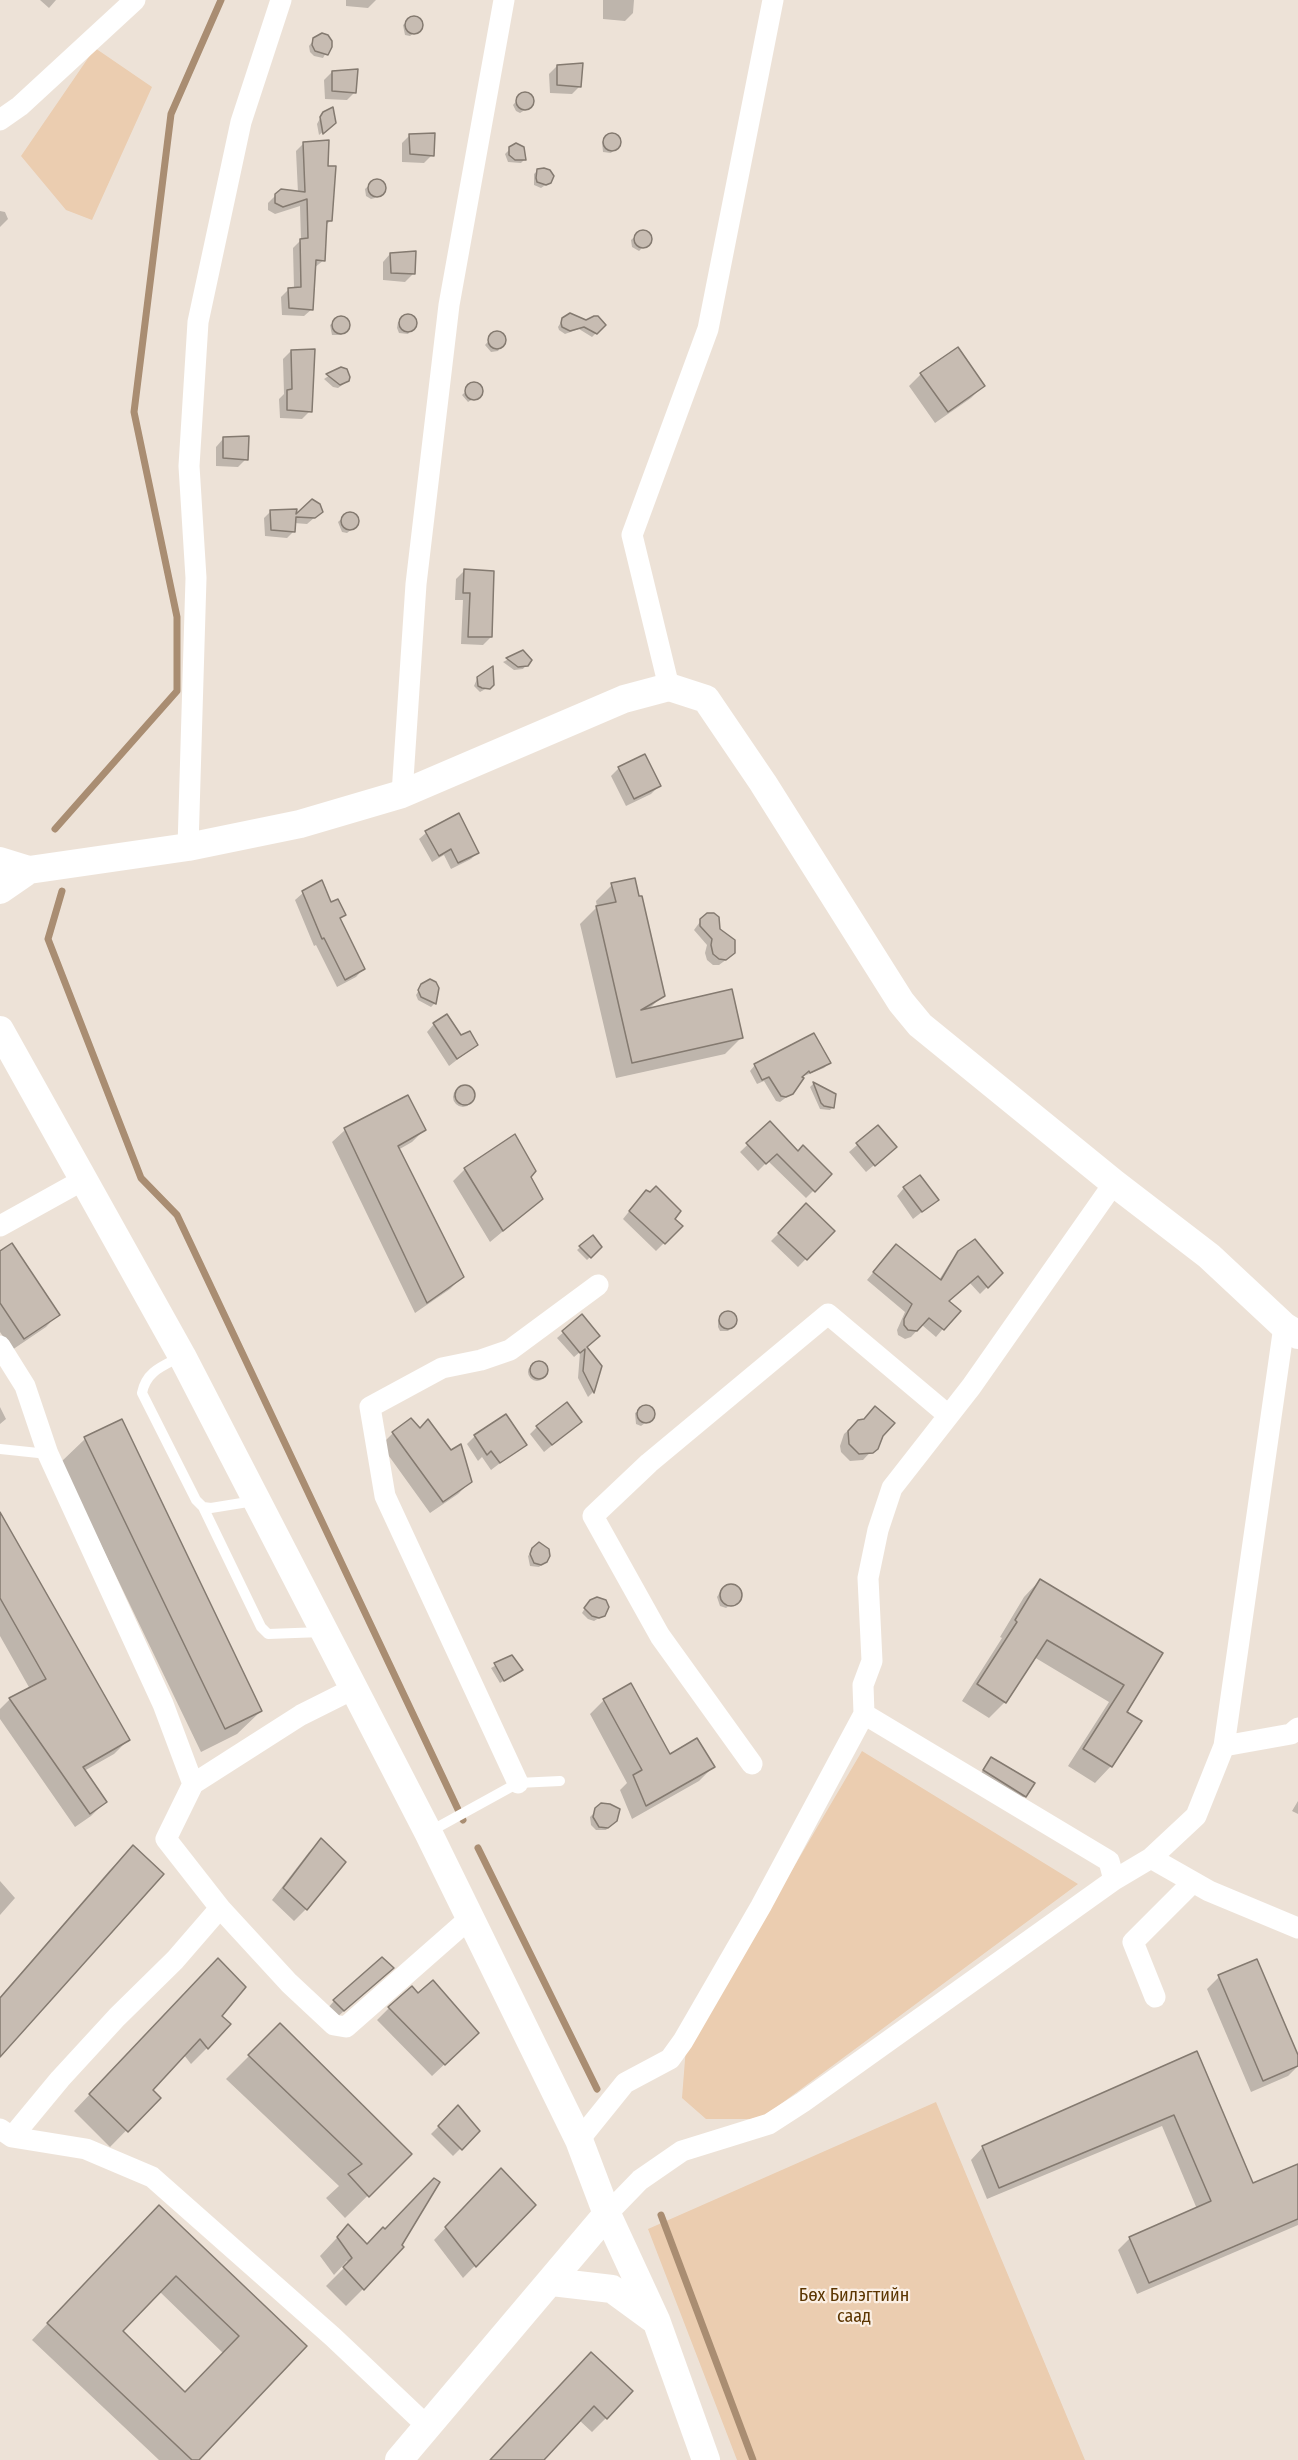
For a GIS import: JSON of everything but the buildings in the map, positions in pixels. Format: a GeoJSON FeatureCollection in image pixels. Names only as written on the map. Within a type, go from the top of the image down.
{"type":"FeatureCollection","features":[{"type":"Feature","properties":{"kind":"street"},"geometry":{"type":"LineString","coordinates":[[0,120],[20,106],[135,0]]}},
{"type":"Feature","properties":{"kind":"street"},"geometry":{"type":"LineString","coordinates":[[188,847],[196,578],[189,466],[198,321],[241,122],[281,0]]}},
{"type":"Feature","properties":{"kind":"street"},"geometry":{"type":"LineString","coordinates":[[402,794],[416,584],[449,305],[504,0]]}},
{"type":"Feature","properties":{"kind":"street"},"geometry":{"type":"LineString","coordinates":[[669,687],[632,536],[708,329],[773,0]]}},
{"type":"Feature","properties":{"kind":"street"},"geometry":{"type":"LineString","coordinates":[[0,861],[29,870],[188,847],[300,824],[402,794],[624,699],[669,687],[706,699],[763,783],[901,1002],[920,1025],[1114,1183],[1209,1256],[1291,1331],[1224,1746],[1196,1816],[1150,1858],[1114,1880],[769,2124],[682,2151],[640,2180],[608,2214],[399,2460]]}},
{"type":"Feature","properties":{"kind":"street"},"geometry":{"type":"LineString","coordinates":[[0,891],[29,870]]}},
{"type":"Feature","properties":{"kind":"street"},"geometry":{"type":"LineString","coordinates":[[0,1030],[182,1356],[355,1688],[438,1827],[470,1918],[579,2140],[608,2214],[656,2320],[706,2460]]}},
{"type":"Feature","properties":{"kind":"street"},"geometry":{"type":"LineString","coordinates":[[0,1226],[83,1180]]}},
{"type":"Feature","properties":{"kind":"street"},"geometry":{"type":"LineString","coordinates":[[579,2140],[625,2084],[670,2059],[683,2041],[761,1906],[864,1714],[863,1685],[872,1660],[868,1578],[878,1530],[892,1488],[971,1387],[1114,1183]]}},
{"type":"Feature","properties":{"kind":"street"},"geometry":{"type":"LineString","coordinates":[[518,1783],[385,1496],[370,1407],[442,1368],[481,1360],[510,1350],[598,1285]]}},
{"type":"Feature","properties":{"kind":"street"},"geometry":{"type":"LineString","coordinates":[[752,1764],[660,1636],[593,1516],[658,1456],[828,1314],[948,1415]]}},
{"type":"Feature","properties":{"kind":"street"},"geometry":{"type":"LineString","coordinates":[[0,1346],[25,1386],[48,1454],[163,1704],[194,1784]]}},
{"type":"Feature","properties":{"kind":"street"},"geometry":{"type":"LineString","coordinates":[[355,1688],[301,1715],[194,1784],[166,1839],[220,1908],[289,1983],[334,2025],[346,2027],[470,1918]]}},
{"type":"Feature","properties":{"kind":"street"},"geometry":{"type":"LineString","coordinates":[[864,1714],[1109,1861],[1114,1880]]}},
{"type":"Feature","properties":{"kind":"street"},"geometry":{"type":"LineString","coordinates":[[1224,1746],[1292,1734],[1298,1728]]}},
{"type":"Feature","properties":{"kind":"street"},"geometry":{"type":"LineString","coordinates":[[1150,1858],[1209,1891],[1298,1928]]}},
{"type":"Feature","properties":{"kind":"street"},"geometry":{"type":"LineString","coordinates":[[1155,1997],[1133,1942],[1193,1882]]}},
{"type":"Feature","properties":{"kind":"street"},"geometry":{"type":"LineString","coordinates":[[6,2133],[175,1960],[220,1908]]}},
{"type":"Feature","properties":{"kind":"street"},"geometry":{"type":"LineString","coordinates":[[6,2133],[86,2149],[152,2177],[333,2337],[427,2426]]}},
{"type":"Feature","properties":{"kind":"street"},"geometry":{"type":"LineString","coordinates":[[552,2282],[612,2289],[656,2320]]}},
{"type":"Feature","properties":{"kind":"lane"},"geometry":{"type":"LineString","coordinates":[[182,1356],[152,1371],[144,1381],[142,1393],[196,1500],[203,1507],[261,1627],[268,1634],[326,1632]]}},
{"type":"Feature","properties":{"kind":"lane"},"geometry":{"type":"LineString","coordinates":[[0,1449],[48,1454]]}},
{"type":"Feature","properties":{"kind":"lane"},"geometry":{"type":"LineString","coordinates":[[203,1507],[211,1508],[257,1501]]}},
{"type":"Feature","properties":{"kind":"lane"},"geometry":{"type":"LineString","coordinates":[[438,1827],[518,1783],[560,1781]]}},
{"type":"Feature","properties":{"kind":"green space"},"geometry":{"type":"Polygon","coordinates":[[[95,48],[152,87],[92,220],[66,210],[21,156],[95,48]]]}},
{"type":"Feature","properties":{"kind":"green space"},"geometry":{"type":"Polygon","coordinates":[[[862,1751],[1078,1884],[774,2109],[771,2119],[706,2119],[682,2098],[687,2034],[701,2025],[862,1751]]]}},
{"type":"Feature","properties":{"kind":"green space","name":"Бөх Билэгтийн саад"},"geometry":{"type":"Polygon","coordinates":[[[936,2102],[1085,2460],[737,2460],[648,2229],[936,2102]]]}},
{"type":"Feature","properties":{"kind":"waterway"},"geometry":{"type":"LineString","coordinates":[[55,829],[177,691],[177,617],[134,412],[171,114],[221,0]]}},
{"type":"Feature","properties":{"kind":"waterway"},"geometry":{"type":"LineString","coordinates":[[62,891],[48,939],[141,1178],[177,1215],[463,1820]]}},
{"type":"Feature","properties":{"kind":"waterway"},"geometry":{"type":"LineString","coordinates":[[478,1848],[597,2089]]}},
{"type":"Feature","properties":{"kind":"waterway"},"geometry":{"type":"LineString","coordinates":[[661,2215],[753,2460]]}}]}
